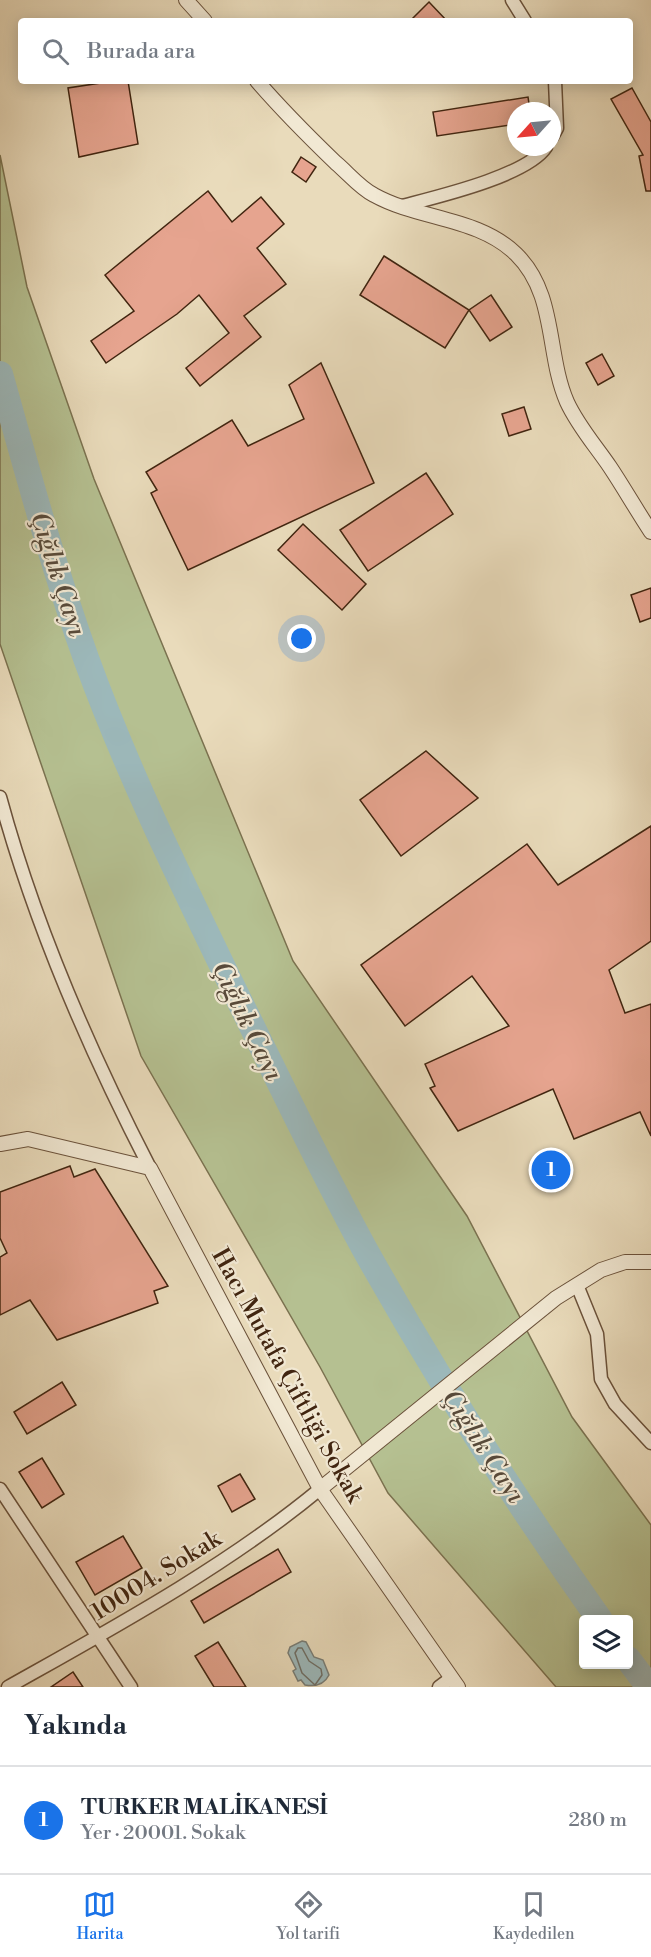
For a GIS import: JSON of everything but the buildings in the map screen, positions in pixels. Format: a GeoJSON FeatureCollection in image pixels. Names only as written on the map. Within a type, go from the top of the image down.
{"type":"FeatureCollection","features":[{"type":"Feature","properties":{"kind":"street"},"geometry":{"type":"LineString","coordinates":[[186,0],[202,18]]}},
{"type":"Feature","properties":{"kind":"street"},"geometry":{"type":"LineString","coordinates":[[512,0],[523,18]]}},
{"type":"Feature","properties":{"kind":"street"},"geometry":{"type":"LineString","coordinates":[[260,84],[289,117],[373,195],[488,232],[517,255],[537,283],[551,328],[560,385],[568,404],[583,431],[609,466],[651,532]]}},
{"type":"Feature","properties":{"kind":"street"},"geometry":{"type":"LineString","coordinates":[[555,84],[556,102]]}},
{"type":"Feature","properties":{"kind":"street"},"geometry":{"type":"LineString","coordinates":[[402,206],[499,177],[541,156]]}},
{"type":"Feature","properties":{"kind":"street"},"geometry":{"type":"LineString","coordinates":[[0,797],[25,878],[74,1008],[150,1168]]}},
{"type":"Feature","properties":{"kind":"street"},"geometry":{"type":"LineString","coordinates":[[0,1144],[28,1139],[150,1168]]}},
{"type":"Feature","properties":{"kind":"street","name":"Hacı Mutafa Çiftliği Sokak"},"geometry":{"type":"LineString","coordinates":[[150,1168],[320,1489],[455,1682]]}},
{"type":"Feature","properties":{"kind":"street"},"geometry":{"type":"LineString","coordinates":[[320,1489],[556,1298],[601,1270],[625,1262],[651,1262]]}},
{"type":"Feature","properties":{"kind":"street"},"geometry":{"type":"LineString","coordinates":[[577,1285],[597,1334],[601,1379],[615,1404],[651,1443]]}},
{"type":"Feature","properties":{"kind":"street"},"geometry":{"type":"LineString","coordinates":[[0,1489],[131,1687]]}},
{"type":"Feature","properties":{"kind":"street","name":"10004. Sokak"},"geometry":{"type":"LineString","coordinates":[[8,1687],[98,1636],[216,1563],[320,1489]]}},
{"type":"Feature","properties":{"kind":"street"},"geometry":{"type":"LineString","coordinates":[[439,1687],[455,1682]]}},
{"type":"Feature","properties":{"kind":"green space"},"geometry":{"type":"Polygon","coordinates":[[[0,155],[27,287],[94,479],[293,961],[467,1216],[572,1417],[651,1525],[651,1687],[556,1687],[388,1493],[320,1367],[141,1056],[0,644],[0,155]]]}},
{"type":"Feature","properties":{"kind":"water"},"geometry":{"type":"Polygon","coordinates":[[[302,1641],[306,1642],[314,1657],[323,1660],[329,1675],[325,1681],[313,1686],[305,1685],[301,1680],[298,1681],[293,1671],[296,1669],[288,1653],[290,1647],[302,1641]]]}},
{"type":"Feature","properties":{"kind":"waterway","name":"Çığlık Çayı"},"geometry":{"type":"LineString","coordinates":[[0,374],[30,482],[87,661],[137,785],[193,906],[297,1118],[391,1296],[477,1437],[597,1615]]}},
{"type":"Feature","properties":{"kind":"waterway","name":"Çığlık Çayı"},"geometry":{"type":"LineString","coordinates":[[633,1666],[649,1687]]}},
{"type":"Feature","properties":{"kind":"place","name":"TURKER MALİKANESİ"},"geometry":{"type":"Point","coordinates":[551,1170]}}]}
